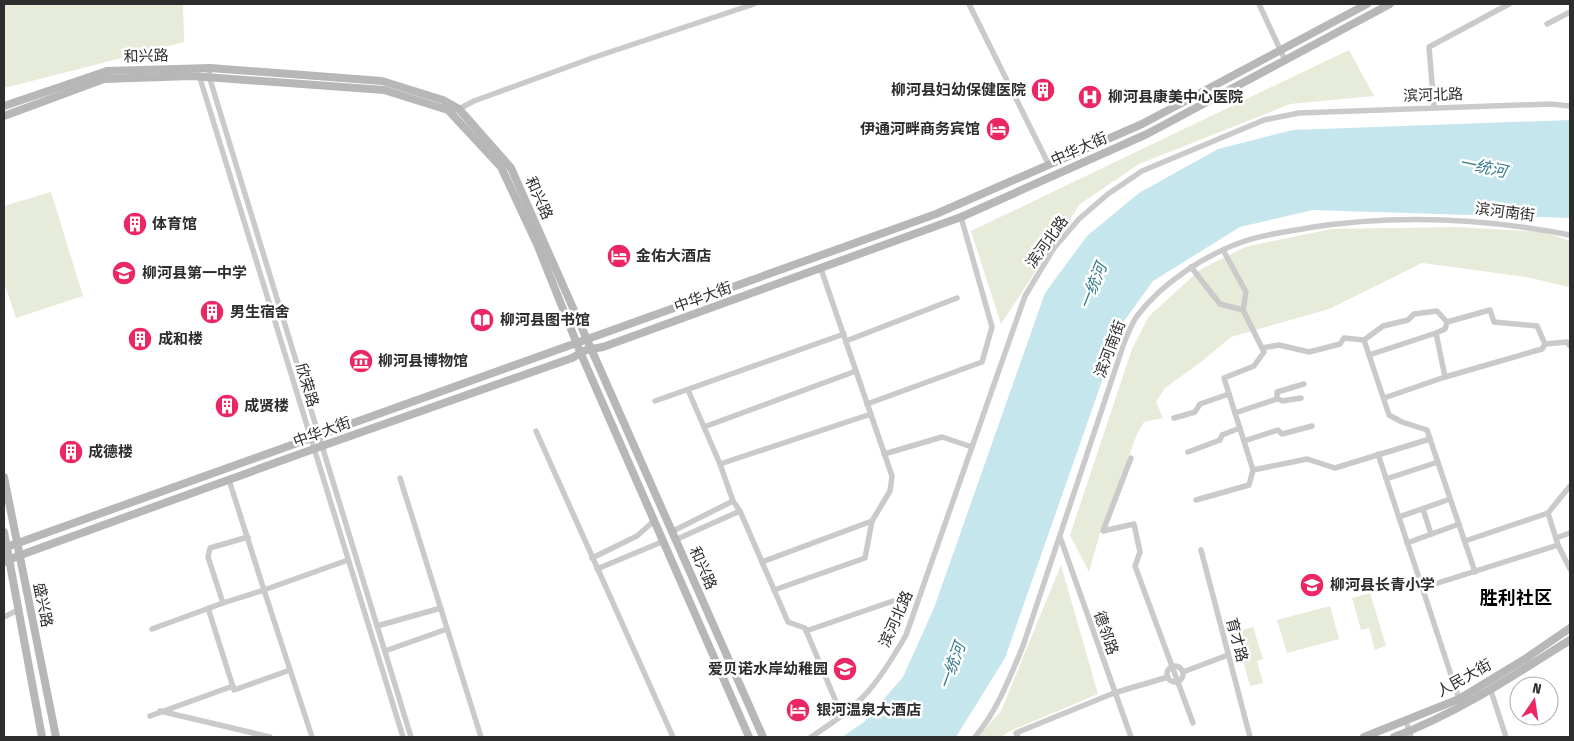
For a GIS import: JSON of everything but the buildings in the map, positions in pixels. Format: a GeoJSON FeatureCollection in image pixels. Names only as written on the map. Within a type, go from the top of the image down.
{"type":"FeatureCollection","features":[{"type":"Feature","properties":{"kind":"street"},"geometry":{"type":"LineString","coordinates":[[451,113],[474,101],[596,57],[754,4]]}},
{"type":"Feature","properties":{"kind":"street"},"geometry":{"type":"LineString","coordinates":[[969,4],[1049,165]]}},
{"type":"Feature","properties":{"kind":"street"},"geometry":{"type":"LineString","coordinates":[[1259,4],[1284,60]]}},
{"type":"Feature","properties":{"kind":"street","name":"中华大街"},"geometry":{"type":"LineString","coordinates":[[5,548],[936,214],[1142,124],[1367,4]]}},
{"type":"Feature","properties":{"kind":"street","name":"中华大街"},"geometry":{"type":"LineString","coordinates":[[6,561],[318,447],[592,349],[604,347],[961,218],[1147,134],[1390,4]]}},
{"type":"Feature","properties":{"kind":"street"},"geometry":{"type":"LineString","coordinates":[[1434,107],[1429,47],[1509,4]]}},
{"type":"Feature","properties":{"kind":"street"},"geometry":{"type":"LineString","coordinates":[[1547,24],[1570,12]]}},
{"type":"Feature","properties":{"kind":"street","name":"和兴路"},"geometry":{"type":"LineString","coordinates":[[4,106],[107,71],[210,72],[382,81],[443,100],[459,109],[511,168],[763,737]]}},
{"type":"Feature","properties":{"kind":"street","name":"和兴路"},"geometry":{"type":"LineString","coordinates":[[4,116],[104,78],[200,72]]}},
{"type":"Feature","properties":{"kind":"street","name":"欣荣路"},"geometry":{"type":"LineString","coordinates":[[200,72],[315,437]]}},
{"type":"Feature","properties":{"kind":"street","name":"和兴路"},"geometry":{"type":"LineString","coordinates":[[210,72],[384,90],[448,110],[501,167],[537,244],[581,354],[749,737]]}},
{"type":"Feature","properties":{"kind":"street","name":"欣荣路"},"geometry":{"type":"LineString","coordinates":[[210,72],[318,447],[377,626],[411,737]]}},
{"type":"Feature","properties":{"kind":"street","name":"滨河北路"},"geometry":{"type":"LineString","coordinates":[[812,737],[842,716],[864,696],[888,665],[906,635],[1025,296],[1054,248],[1079,219],[1108,194],[1142,171],[1264,120],[1299,113],[1550,104],[1570,106]]}},
{"type":"Feature","properties":{"kind":"street"},"geometry":{"type":"LineString","coordinates":[[867,404],[982,362],[992,327],[961,218]]}},
{"type":"Feature","properties":{"kind":"street","name":"滨河南街"},"geometry":{"type":"LineString","coordinates":[[975,737],[983,727],[1006,686],[1023,646],[1128,334],[1136,317],[1156,295],[1191,267],[1223,250],[1245,241],[1278,233],[1327,225],[1415,219],[1462,220],[1532,228],[1570,235]]}},
{"type":"Feature","properties":{"kind":"street"},"geometry":{"type":"LineString","coordinates":[[1196,500],[1249,485],[1253,470],[1224,378],[1254,366],[1264,352],[1242,310],[1246,292],[1223,250]]}},
{"type":"Feature","properties":{"kind":"street"},"geometry":{"type":"LineString","coordinates":[[1191,267],[1220,304],[1242,310]]}},
{"type":"Feature","properties":{"kind":"street"},"geometry":{"type":"LineString","coordinates":[[774,590],[865,558],[872,521],[890,491],[892,476],[821,269]]}},
{"type":"Feature","properties":{"kind":"street"},"geometry":{"type":"LineString","coordinates":[[846,340],[957,298]]}},
{"type":"Feature","properties":{"kind":"street"},"geometry":{"type":"LineString","coordinates":[[1262,348],[1280,345],[1309,352],[1340,344],[1344,338],[1364,340],[1383,326],[1408,320],[1414,314],[1437,310],[1447,322]]}},
{"type":"Feature","properties":{"kind":"street"},"geometry":{"type":"LineString","coordinates":[[1447,322],[1490,310],[1494,322],[1537,326],[1545,344]]}},
{"type":"Feature","properties":{"kind":"street"},"geometry":{"type":"LineString","coordinates":[[1369,355],[1436,333],[1445,328],[1447,322]]}},
{"type":"Feature","properties":{"kind":"street"},"geometry":{"type":"LineString","coordinates":[[1436,333],[1445,376]]}},
{"type":"Feature","properties":{"kind":"street"},"geometry":{"type":"LineString","coordinates":[[655,401],[844,334]]}},
{"type":"Feature","properties":{"kind":"street"},"geometry":{"type":"LineString","coordinates":[[1364,340],[1388,415],[1402,422],[1427,430],[1475,572]]}},
{"type":"Feature","properties":{"kind":"street"},"geometry":{"type":"LineString","coordinates":[[1545,344],[1567,342],[1570,346]]}},
{"type":"Feature","properties":{"kind":"street"},"geometry":{"type":"LineString","coordinates":[[1384,398],[1445,376],[1542,349],[1545,344]]}},
{"type":"Feature","properties":{"kind":"street"},"geometry":{"type":"LineString","coordinates":[[704,427],[856,371]]}},
{"type":"Feature","properties":{"kind":"street"},"geometry":{"type":"LineString","coordinates":[[1277,398],[1277,392],[1304,384]]}},
{"type":"Feature","properties":{"kind":"street"},"geometry":{"type":"LineString","coordinates":[[688,390],[720,464],[733,501],[740,510],[788,622],[805,628],[842,716]]}},
{"type":"Feature","properties":{"kind":"street"},"geometry":{"type":"LineString","coordinates":[[1174,418],[1195,412],[1200,404],[1229,394]]}},
{"type":"Feature","properties":{"kind":"street"},"geometry":{"type":"LineString","coordinates":[[1235,413],[1277,398]]}},
{"type":"Feature","properties":{"kind":"street"},"geometry":{"type":"LineString","coordinates":[[1277,398],[1282,402],[1301,398]]}},
{"type":"Feature","properties":{"kind":"street"},"geometry":{"type":"LineString","coordinates":[[720,464],[870,414]]}},
{"type":"Feature","properties":{"kind":"street"},"geometry":{"type":"LineString","coordinates":[[1244,441],[1278,430],[1282,434],[1312,426]]}},
{"type":"Feature","properties":{"kind":"street"},"geometry":{"type":"LineString","coordinates":[[1188,452],[1220,440],[1222,435],[1240,428]]}},
{"type":"Feature","properties":{"kind":"street"},"geometry":{"type":"LineString","coordinates":[[536,431],[673,737]]}},
{"type":"Feature","properties":{"kind":"street"},"geometry":{"type":"LineString","coordinates":[[884,454],[942,437],[972,447]]}},
{"type":"Feature","properties":{"kind":"street"},"geometry":{"type":"LineString","coordinates":[[1253,470],[1307,459],[1335,468],[1430,439]]}},
{"type":"Feature","properties":{"kind":"street","name":"欣荣路"},"geometry":{"type":"LineString","coordinates":[[318,447],[348,560],[403,737]]}},
{"type":"Feature","properties":{"kind":"street"},"geometry":{"type":"LineString","coordinates":[[1378,454],[1459,698]]}},
{"type":"Feature","properties":{"kind":"street"},"geometry":{"type":"LineString","coordinates":[[1131,458],[1103,531],[1134,524],[1140,552],[1135,566],[1193,723]]}},
{"type":"Feature","properties":{"kind":"street"},"geometry":{"type":"LineString","coordinates":[[1386,479],[1438,462]]}},
{"type":"Feature","properties":{"kind":"street","name":"盛兴路"},"geometry":{"type":"LineString","coordinates":[[4,477],[56,737]]}},
{"type":"Feature","properties":{"kind":"street"},"geometry":{"type":"LineString","coordinates":[[400,478],[481,737]]}},
{"type":"Feature","properties":{"kind":"street"},"geometry":{"type":"LineString","coordinates":[[229,480],[312,737]]}},
{"type":"Feature","properties":{"kind":"street"},"geometry":{"type":"LineString","coordinates":[[1465,541],[1548,513],[1570,486]]}},
{"type":"Feature","properties":{"kind":"street"},"geometry":{"type":"LineString","coordinates":[[1399,517],[1450,499]]}},
{"type":"Feature","properties":{"kind":"street"},"geometry":{"type":"LineString","coordinates":[[672,532],[733,501]]}},
{"type":"Feature","properties":{"kind":"street"},"geometry":{"type":"LineString","coordinates":[[1423,509],[1431,534]]}},
{"type":"Feature","properties":{"kind":"street"},"geometry":{"type":"LineString","coordinates":[[675,540],[740,510]]}},
{"type":"Feature","properties":{"kind":"street"},"geometry":{"type":"LineString","coordinates":[[1548,513],[1558,545],[1570,569]]}},
{"type":"Feature","properties":{"kind":"street"},"geometry":{"type":"LineString","coordinates":[[592,558],[637,536],[655,520]]}},
{"type":"Feature","properties":{"kind":"street"},"geometry":{"type":"LineString","coordinates":[[762,562],[872,521]]}},
{"type":"Feature","properties":{"kind":"street"},"geometry":{"type":"LineString","coordinates":[[1407,542],[1459,524]]}},
{"type":"Feature","properties":{"kind":"street","name":"盛兴路"},"geometry":{"type":"LineString","coordinates":[[4,532],[6,561],[18,610],[42,737]]}},
{"type":"Feature","properties":{"kind":"street"},"geometry":{"type":"LineString","coordinates":[[1556,538],[1570,533]]}},
{"type":"Feature","properties":{"kind":"street","name":"德邻路"},"geometry":{"type":"LineString","coordinates":[[1060,536],[1131,737]]}},
{"type":"Feature","properties":{"kind":"street"},"geometry":{"type":"LineString","coordinates":[[223,603],[208,557],[210,548],[248,537]]}},
{"type":"Feature","properties":{"kind":"street"},"geometry":{"type":"LineString","coordinates":[[597,569],[664,541]]}},
{"type":"Feature","properties":{"kind":"street"},"geometry":{"type":"LineString","coordinates":[[1422,588],[1558,545]]}},
{"type":"Feature","properties":{"kind":"street","name":"育才路"},"geometry":{"type":"LineString","coordinates":[[1200,550],[1250,737]]}},
{"type":"Feature","properties":{"kind":"street"},"geometry":{"type":"LineString","coordinates":[[152,629],[348,560]]}},
{"type":"Feature","properties":{"kind":"street"},"geometry":{"type":"LineString","coordinates":[[806,631],[893,601]]}},
{"type":"Feature","properties":{"kind":"street"},"geometry":{"type":"LineString","coordinates":[[208,608],[234,690],[290,670]]}},
{"type":"Feature","properties":{"kind":"street"},"geometry":{"type":"LineString","coordinates":[[377,626],[441,608]]}},
{"type":"Feature","properties":{"kind":"street"},"geometry":{"type":"LineString","coordinates":[[4,617],[18,610]]}},
{"type":"Feature","properties":{"kind":"street","name":"人民大街"},"geometry":{"type":"LineString","coordinates":[[1364,737],[1459,698],[1525,659],[1570,628]]}},
{"type":"Feature","properties":{"kind":"street"},"geometry":{"type":"LineString","coordinates":[[385,651],[447,629]]}},
{"type":"Feature","properties":{"kind":"street","name":"人民大街"},"geometry":{"type":"LineString","coordinates":[[1394,737],[1410,734],[1464,706],[1491,691],[1570,640]]}},
{"type":"Feature","properties":{"kind":"street"},"geometry":{"type":"LineString","coordinates":[[1183,672],[1228,655]]}},
{"type":"Feature","properties":{"kind":"street"},"geometry":{"type":"LineString","coordinates":[[1168,677],[1169,670],[1172,667],[1178,666],[1183,672],[1182,678],[1178,681]]}},
{"type":"Feature","properties":{"kind":"street"},"geometry":{"type":"LineString","coordinates":[[1018,737],[1016,733],[1114,693],[1168,677]]}},
{"type":"Feature","properties":{"kind":"street"},"geometry":{"type":"LineString","coordinates":[[1168,677],[1170,680],[1178,681]]}},
{"type":"Feature","properties":{"kind":"street"},"geometry":{"type":"LineString","coordinates":[[150,716],[233,686]]}},
{"type":"Feature","properties":{"kind":"street"},"geometry":{"type":"LineString","coordinates":[[1491,691],[1506,737]]}},
{"type":"Feature","properties":{"kind":"street"},"geometry":{"type":"LineString","coordinates":[[160,711],[270,737]]}},
{"type":"Feature","properties":{"kind":"street"},"geometry":{"type":"LineString","coordinates":[[1406,721],[1410,734]]}},
{"type":"Feature","properties":{"kind":"green space"},"geometry":{"type":"Polygon","coordinates":[[[4,4],[183,4],[184,42],[4,88],[4,4]]]}},
{"type":"Feature","properties":{"kind":"green space"},"geometry":{"type":"Polygon","coordinates":[[[1349,50],[1374,96],[1290,104],[1139,164],[1080,204],[1001,324],[971,231],[1349,50]]]}},
{"type":"Feature","properties":{"kind":"green space"},"geometry":{"type":"Polygon","coordinates":[[[51,192],[83,296],[16,318],[4,282],[4,206],[51,192]]]}},
{"type":"Feature","properties":{"kind":"green space"},"geometry":{"type":"Polygon","coordinates":[[[1455,227],[1544,232],[1570,241],[1570,287],[1526,277],[1422,263],[1329,309],[1231,337],[1165,388],[1156,402],[1163,418],[1144,422],[1137,434],[1101,529],[1089,572],[1070,535],[1132,349],[1149,316],[1201,269],[1245,247],[1331,229],[1455,227]]]}},
{"type":"Feature","properties":{"kind":"green space"},"geometry":{"type":"Polygon","coordinates":[[[1061,565],[1098,694],[1010,731],[1001,737],[978,737],[1001,711],[1061,565]]]}},
{"type":"Feature","properties":{"kind":"green space"},"geometry":{"type":"Polygon","coordinates":[[[1370,593],[1386,646],[1375,650],[1369,628],[1361,630],[1352,598],[1370,593]]]}},
{"type":"Feature","properties":{"kind":"green space"},"geometry":{"type":"Polygon","coordinates":[[[1330,606],[1339,639],[1287,653],[1277,620],[1330,606]]]}},
{"type":"Feature","properties":{"kind":"green space"},"geometry":{"type":"Polygon","coordinates":[[[1253,627],[1263,659],[1257,661],[1263,683],[1250,686],[1235,632],[1253,627]]]}},
{"type":"Feature","properties":{"kind":"water","name":"一统河"},"geometry":{"type":"Polygon","coordinates":[[[1570,120],[1570,218],[1313,210],[1240,227],[1153,281],[1122,324],[1005,658],[956,737],[842,737],[864,722],[903,677],[934,608],[1045,293],[1087,236],[1139,193],[1218,149],[1293,130],[1570,120]]]}},
{"type":"Feature","properties":{"kind":"place","name":"柳河县妇幼保健医院"},"geometry":{"type":"Point","coordinates":[1043,90]}},
{"type":"Feature","properties":{"kind":"place","name":"柳河县康美中心医院"},"geometry":{"type":"Point","coordinates":[1090,97]}},
{"type":"Feature","properties":{"kind":"place","name":"伊通河畔商务宾馆"},"geometry":{"type":"Point","coordinates":[998,129]}},
{"type":"Feature","properties":{"kind":"place","name":"体育馆"},"geometry":{"type":"Point","coordinates":[135,224]}},
{"type":"Feature","properties":{"kind":"place","name":"金佑大酒店"},"geometry":{"type":"Point","coordinates":[619,256]}},
{"type":"Feature","properties":{"kind":"place","name":"柳河县第一中学"},"geometry":{"type":"Point","coordinates":[124,273]}},
{"type":"Feature","properties":{"kind":"place","name":"男生宿舍"},"geometry":{"type":"Point","coordinates":[212,312]}},
{"type":"Feature","properties":{"kind":"place","name":"柳河县图书馆"},"geometry":{"type":"Point","coordinates":[482,320]}},
{"type":"Feature","properties":{"kind":"place","name":"成和楼"},"geometry":{"type":"Point","coordinates":[140,339]}},
{"type":"Feature","properties":{"kind":"place","name":"柳河县博物馆"},"geometry":{"type":"Point","coordinates":[361,361]}},
{"type":"Feature","properties":{"kind":"place","name":"成贤楼"},"geometry":{"type":"Point","coordinates":[227,406]}},
{"type":"Feature","properties":{"kind":"place","name":"成德楼"},"geometry":{"type":"Point","coordinates":[71,452]}},
{"type":"Feature","properties":{"kind":"place","name":"柳河县长青小学"},"geometry":{"type":"Point","coordinates":[1312,585]}},
{"type":"Feature","properties":{"kind":"place","name":"爱贝诺水岸幼稚园"},"geometry":{"type":"Point","coordinates":[845,669]}},
{"type":"Feature","properties":{"kind":"place","name":"银河温泉大酒店"},"geometry":{"type":"Point","coordinates":[798,710]}},
{"type":"Feature","properties":{"kind":"district","name":"胜利社区"},"geometry":{"type":"Point","coordinates":[1516,598]}}]}
